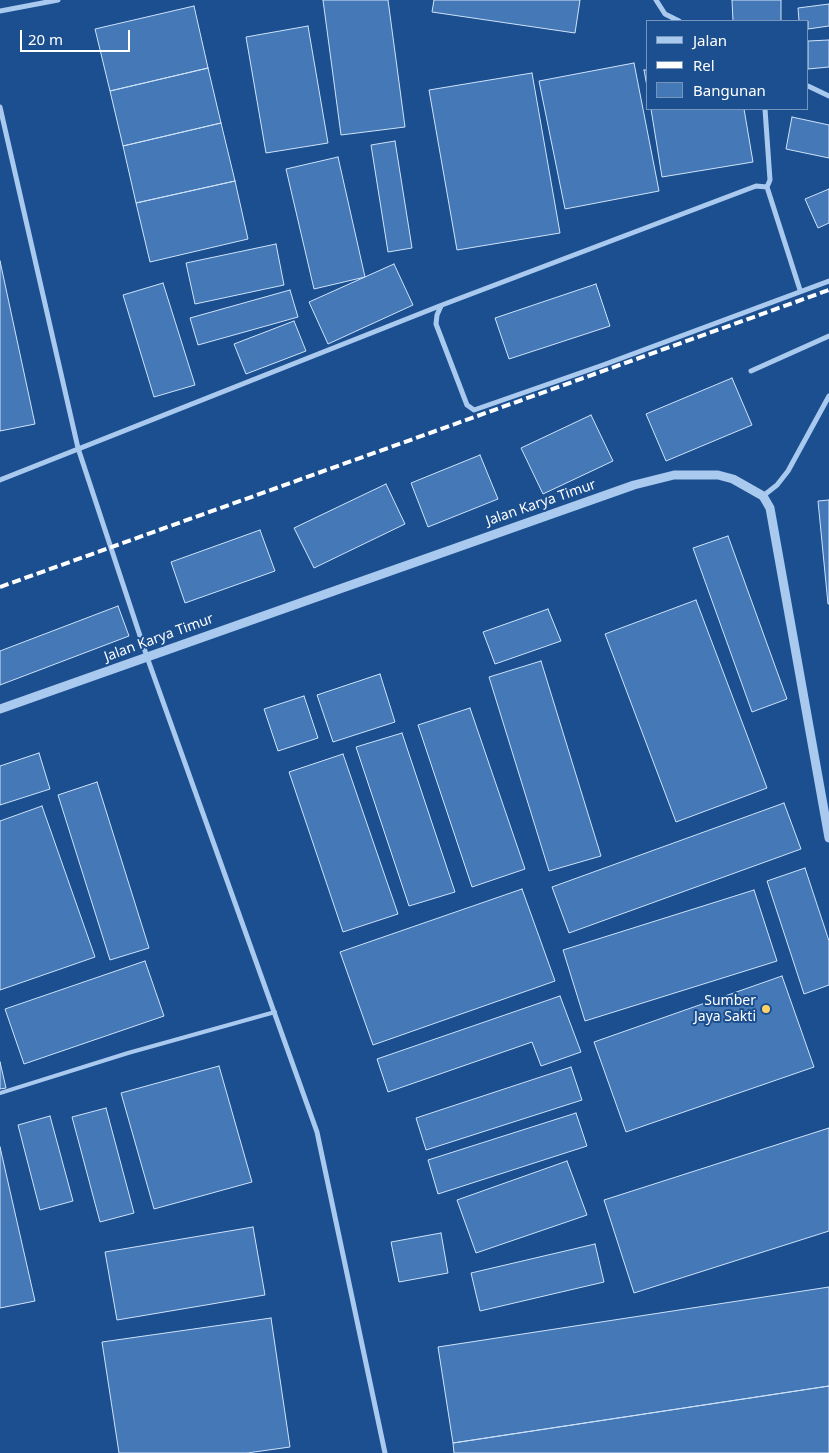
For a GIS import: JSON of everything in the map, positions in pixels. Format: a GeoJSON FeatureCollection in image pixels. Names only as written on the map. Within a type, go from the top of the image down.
{"type":"FeatureCollection","features":[{"type":"Feature","properties":{"kind":"street"},"geometry":{"type":"LineString","coordinates":[[0,11],[58,0]]}},
{"type":"Feature","properties":{"kind":"street"},"geometry":{"type":"LineString","coordinates":[[656,0],[665,14],[677,20]]}},
{"type":"Feature","properties":{"kind":"street"},"geometry":{"type":"LineString","coordinates":[[809,86],[829,96]]}},
{"type":"Feature","properties":{"kind":"street"},"geometry":{"type":"LineString","coordinates":[[0,107],[78,448],[147,657],[276,1012],[317,1132],[385,1453]]}},
{"type":"Feature","properties":{"kind":"street"},"geometry":{"type":"LineString","coordinates":[[765,110],[770,180],[767,187],[800,290]]}},
{"type":"Feature","properties":{"kind":"street"},"geometry":{"type":"LineString","coordinates":[[0,480],[442,305],[745,189],[756,186],[767,187]]}},
{"type":"Feature","properties":{"kind":"street"},"geometry":{"type":"LineString","coordinates":[[442,305],[437,315],[436,324],[467,406],[474,410],[586,371],[800,290],[829,281]]}},
{"type":"Feature","properties":{"kind":"street"},"geometry":{"type":"LineString","coordinates":[[751,371],[829,336]]}},
{"type":"Feature","properties":{"kind":"street"},"geometry":{"type":"LineString","coordinates":[[829,396],[788,471],[777,485],[763,496],[770,508],[775,527],[829,838]]}},
{"type":"Feature","properties":{"kind":"street","name":"Jalan Karya Timur"},"geometry":{"type":"LineString","coordinates":[[0,709],[634,485],[674,475],[718,475],[733,478],[763,496]]}},
{"type":"Feature","properties":{"kind":"lane"},"geometry":{"type":"LineString","coordinates":[[0,1093],[128,1053],[276,1012]]}},
{"type":"Feature","properties":{"kind":"building"},"geometry":{"type":"Polygon","coordinates":[[[323,0],[388,0],[405,127],[341,135],[323,0]]]}},
{"type":"Feature","properties":{"kind":"building"},"geometry":{"type":"Polygon","coordinates":[[[434,0],[580,0],[575,33],[432,12],[434,0]]]}},
{"type":"Feature","properties":{"kind":"building"},"geometry":{"type":"Polygon","coordinates":[[[732,0],[781,0],[781,20],[733,20],[732,0]]]}},
{"type":"Feature","properties":{"kind":"building"},"geometry":{"type":"Polygon","coordinates":[[[829,4],[829,26],[809,29],[809,20],[799,20],[798,8],[829,4]]]}},
{"type":"Feature","properties":{"kind":"building"},"geometry":{"type":"Polygon","coordinates":[[[194,6],[208,68],[110,91],[95,29],[194,6]]]}},
{"type":"Feature","properties":{"kind":"building"},"geometry":{"type":"Polygon","coordinates":[[[308,26],[328,143],[266,153],[246,37],[308,26]]]}},
{"type":"Feature","properties":{"kind":"building"},"geometry":{"type":"Polygon","coordinates":[[[829,40],[829,67],[809,69],[809,41],[829,40]]]}},
{"type":"Feature","properties":{"kind":"building"},"geometry":{"type":"Polygon","coordinates":[[[634,63],[659,191],[565,209],[539,81],[634,63]]]}},
{"type":"Feature","properties":{"kind":"building"},"geometry":{"type":"Polygon","coordinates":[[[208,68],[221,123],[123,146],[110,91],[208,68]]]}},
{"type":"Feature","properties":{"kind":"building"},"geometry":{"type":"Polygon","coordinates":[[[532,73],[560,233],[457,250],[429,90],[532,73]]]}},
{"type":"Feature","properties":{"kind":"building"},"geometry":{"type":"Polygon","coordinates":[[[651,110],[744,110],[753,162],[662,177],[651,110]]]}},
{"type":"Feature","properties":{"kind":"building"},"geometry":{"type":"Polygon","coordinates":[[[792,117],[829,125],[829,158],[786,149],[792,117]]]}},
{"type":"Feature","properties":{"kind":"building"},"geometry":{"type":"Polygon","coordinates":[[[221,123],[235,181],[136,203],[123,146],[221,123]]]}},
{"type":"Feature","properties":{"kind":"building"},"geometry":{"type":"Polygon","coordinates":[[[395,141],[412,248],[388,252],[371,145],[395,141]]]}},
{"type":"Feature","properties":{"kind":"building"},"geometry":{"type":"Polygon","coordinates":[[[338,157],[365,277],[314,289],[286,169],[338,157]]]}},
{"type":"Feature","properties":{"kind":"building"},"geometry":{"type":"Polygon","coordinates":[[[235,181],[248,239],[150,262],[136,203],[235,181]]]}},
{"type":"Feature","properties":{"kind":"building"},"geometry":{"type":"Polygon","coordinates":[[[829,189],[829,223],[818,228],[805,199],[829,189]]]}},
{"type":"Feature","properties":{"kind":"building"},"geometry":{"type":"Polygon","coordinates":[[[276,244],[284,285],[195,304],[186,263],[276,244]]]}},
{"type":"Feature","properties":{"kind":"building"},"geometry":{"type":"Polygon","coordinates":[[[0,261],[35,424],[0,431],[0,261]]]}},
{"type":"Feature","properties":{"kind":"building"},"geometry":{"type":"Polygon","coordinates":[[[394,264],[413,305],[328,344],[309,302],[394,264]]]}},
{"type":"Feature","properties":{"kind":"building"},"geometry":{"type":"Polygon","coordinates":[[[163,283],[195,385],[154,397],[123,295],[163,283]]]}},
{"type":"Feature","properties":{"kind":"building"},"geometry":{"type":"Polygon","coordinates":[[[596,284],[610,326],[509,359],[495,318],[596,284]]]}},
{"type":"Feature","properties":{"kind":"building"},"geometry":{"type":"Polygon","coordinates":[[[290,290],[298,317],[198,345],[190,318],[290,290]]]}},
{"type":"Feature","properties":{"kind":"building"},"geometry":{"type":"Polygon","coordinates":[[[294,321],[306,351],[246,374],[234,344],[294,321]]]}},
{"type":"Feature","properties":{"kind":"building"},"geometry":{"type":"Polygon","coordinates":[[[732,378],[752,425],[666,461],[646,414],[732,378]]]}},
{"type":"Feature","properties":{"kind":"building"},"geometry":{"type":"Polygon","coordinates":[[[591,415],[613,461],[543,494],[521,448],[591,415]]]}},
{"type":"Feature","properties":{"kind":"building"},"geometry":{"type":"Polygon","coordinates":[[[480,455],[498,499],[428,527],[411,483],[480,455]]]}},
{"type":"Feature","properties":{"kind":"building"},"geometry":{"type":"Polygon","coordinates":[[[386,484],[405,524],[314,568],[294,528],[386,484]]]}},
{"type":"Feature","properties":{"kind":"building"},"geometry":{"type":"Polygon","coordinates":[[[829,500],[829,604],[828,604],[818,501],[829,500]]]}},
{"type":"Feature","properties":{"kind":"building"},"geometry":{"type":"Polygon","coordinates":[[[260,530],[275,571],[185,603],[171,562],[260,530]]]}},
{"type":"Feature","properties":{"kind":"building"},"geometry":{"type":"Polygon","coordinates":[[[728,536],[787,699],[752,712],[693,548],[728,536]]]}},
{"type":"Feature","properties":{"kind":"building"},"geometry":{"type":"Polygon","coordinates":[[[696,600],[767,788],[676,822],[605,634],[696,600]]]}},
{"type":"Feature","properties":{"kind":"building"},"geometry":{"type":"Polygon","coordinates":[[[118,606],[129,636],[0,685],[0,651],[118,606]]]}},
{"type":"Feature","properties":{"kind":"building"},"geometry":{"type":"Polygon","coordinates":[[[548,609],[561,641],[495,664],[483,632],[548,609]]]}},
{"type":"Feature","properties":{"kind":"building"},"geometry":{"type":"Polygon","coordinates":[[[541,661],[601,856],[549,871],[489,677],[541,661]]]}},
{"type":"Feature","properties":{"kind":"building"},"geometry":{"type":"Polygon","coordinates":[[[380,674],[395,722],[333,742],[317,695],[380,674]]]}},
{"type":"Feature","properties":{"kind":"building"},"geometry":{"type":"Polygon","coordinates":[[[304,696],[318,738],[278,751],[264,709],[304,696]]]}},
{"type":"Feature","properties":{"kind":"building"},"geometry":{"type":"Polygon","coordinates":[[[470,708],[525,869],[472,887],[418,725],[470,708]]]}},
{"type":"Feature","properties":{"kind":"building"},"geometry":{"type":"Polygon","coordinates":[[[402,733],[455,892],[409,906],[356,747],[402,733]]]}},
{"type":"Feature","properties":{"kind":"building"},"geometry":{"type":"Polygon","coordinates":[[[39,753],[50,789],[0,805],[0,766],[39,753]]]}},
{"type":"Feature","properties":{"kind":"building"},"geometry":{"type":"Polygon","coordinates":[[[343,754],[398,914],[343,932],[289,772],[343,754]]]}},
{"type":"Feature","properties":{"kind":"building"},"geometry":{"type":"Polygon","coordinates":[[[97,782],[149,948],[110,960],[58,795],[97,782]]]}},
{"type":"Feature","properties":{"kind":"building"},"geometry":{"type":"Polygon","coordinates":[[[784,803],[801,849],[569,933],[552,887],[784,803]]]}},
{"type":"Feature","properties":{"kind":"building"},"geometry":{"type":"Polygon","coordinates":[[[42,806],[95,957],[0,990],[0,821],[42,806]]]}},
{"type":"Feature","properties":{"kind":"building"},"geometry":{"type":"Polygon","coordinates":[[[805,868],[829,941],[829,985],[804,994],[767,881],[805,868]]]}},
{"type":"Feature","properties":{"kind":"building"},"geometry":{"type":"Polygon","coordinates":[[[522,889],[555,981],[373,1045],[340,952],[522,889]]]}},
{"type":"Feature","properties":{"kind":"building"},"geometry":{"type":"Polygon","coordinates":[[[754,890],[777,961],[585,1021],[563,950],[754,890]]]}},
{"type":"Feature","properties":{"kind":"building"},"geometry":{"type":"Polygon","coordinates":[[[145,961],[164,1016],[24,1064],[5,1009],[145,961]]]}},
{"type":"Feature","properties":{"kind":"building"},"geometry":{"type":"Polygon","coordinates":[[[782,976],[814,1067],[626,1132],[594,1042],[782,976]]]}},
{"type":"Feature","properties":{"kind":"building"},"geometry":{"type":"Polygon","coordinates":[[[560,996],[581,1052],[541,1066],[532,1042],[388,1092],[377,1059],[560,996]]]}},
{"type":"Feature","properties":{"kind":"building"},"geometry":{"type":"Polygon","coordinates":[[[0,1062],[6,1088],[0,1089],[0,1062]]]}},
{"type":"Feature","properties":{"kind":"building"},"geometry":{"type":"Polygon","coordinates":[[[219,1066],[252,1182],[154,1209],[121,1093],[219,1066]]]}},
{"type":"Feature","properties":{"kind":"building"},"geometry":{"type":"Polygon","coordinates":[[[571,1067],[582,1100],[426,1150],[416,1118],[571,1067]]]}},
{"type":"Feature","properties":{"kind":"building"},"geometry":{"type":"Polygon","coordinates":[[[106,1108],[134,1213],[100,1222],[72,1117],[106,1108]]]}},
{"type":"Feature","properties":{"kind":"building"},"geometry":{"type":"Polygon","coordinates":[[[576,1113],[587,1146],[438,1194],[428,1160],[576,1113]]]}},
{"type":"Feature","properties":{"kind":"building"},"geometry":{"type":"Polygon","coordinates":[[[50,1116],[73,1201],[40,1210],[18,1125],[50,1116]]]}},
{"type":"Feature","properties":{"kind":"building"},"geometry":{"type":"Polygon","coordinates":[[[829,1128],[829,1231],[634,1293],[604,1200],[829,1128]]]}},
{"type":"Feature","properties":{"kind":"building"},"geometry":{"type":"Polygon","coordinates":[[[0,1147],[35,1301],[0,1308],[0,1147]]]}},
{"type":"Feature","properties":{"kind":"building"},"geometry":{"type":"Polygon","coordinates":[[[567,1161],[587,1215],[476,1253],[457,1200],[567,1161]]]}},
{"type":"Feature","properties":{"kind":"building"},"geometry":{"type":"Polygon","coordinates":[[[253,1227],[265,1295],[117,1320],[105,1252],[253,1227]]]}},
{"type":"Feature","properties":{"kind":"building"},"geometry":{"type":"Polygon","coordinates":[[[441,1233],[448,1273],[399,1282],[391,1242],[441,1233]]]}},
{"type":"Feature","properties":{"kind":"building"},"geometry":{"type":"Polygon","coordinates":[[[595,1244],[604,1282],[480,1311],[471,1273],[595,1244]]]}},
{"type":"Feature","properties":{"kind":"building"},"geometry":{"type":"Polygon","coordinates":[[[829,1287],[829,1386],[453,1443],[438,1347],[829,1287]]]}},
{"type":"Feature","properties":{"kind":"building"},"geometry":{"type":"Polygon","coordinates":[[[271,1318],[290,1447],[247,1453],[119,1453],[102,1342],[271,1318]]]}},
{"type":"Feature","properties":{"kind":"building"},"geometry":{"type":"Polygon","coordinates":[[[829,1386],[829,1453],[454,1453],[453,1443],[829,1386]]]}},
{"type":"Feature","properties":{"kind":"railway"},"geometry":{"type":"LineString","coordinates":[[0,587],[829,290]]}},
{"type":"Feature","properties":{"kind":"place","name":"Sumber Jaya Sakti"},"geometry":{"type":"Point","coordinates":[766,1009]}}]}
